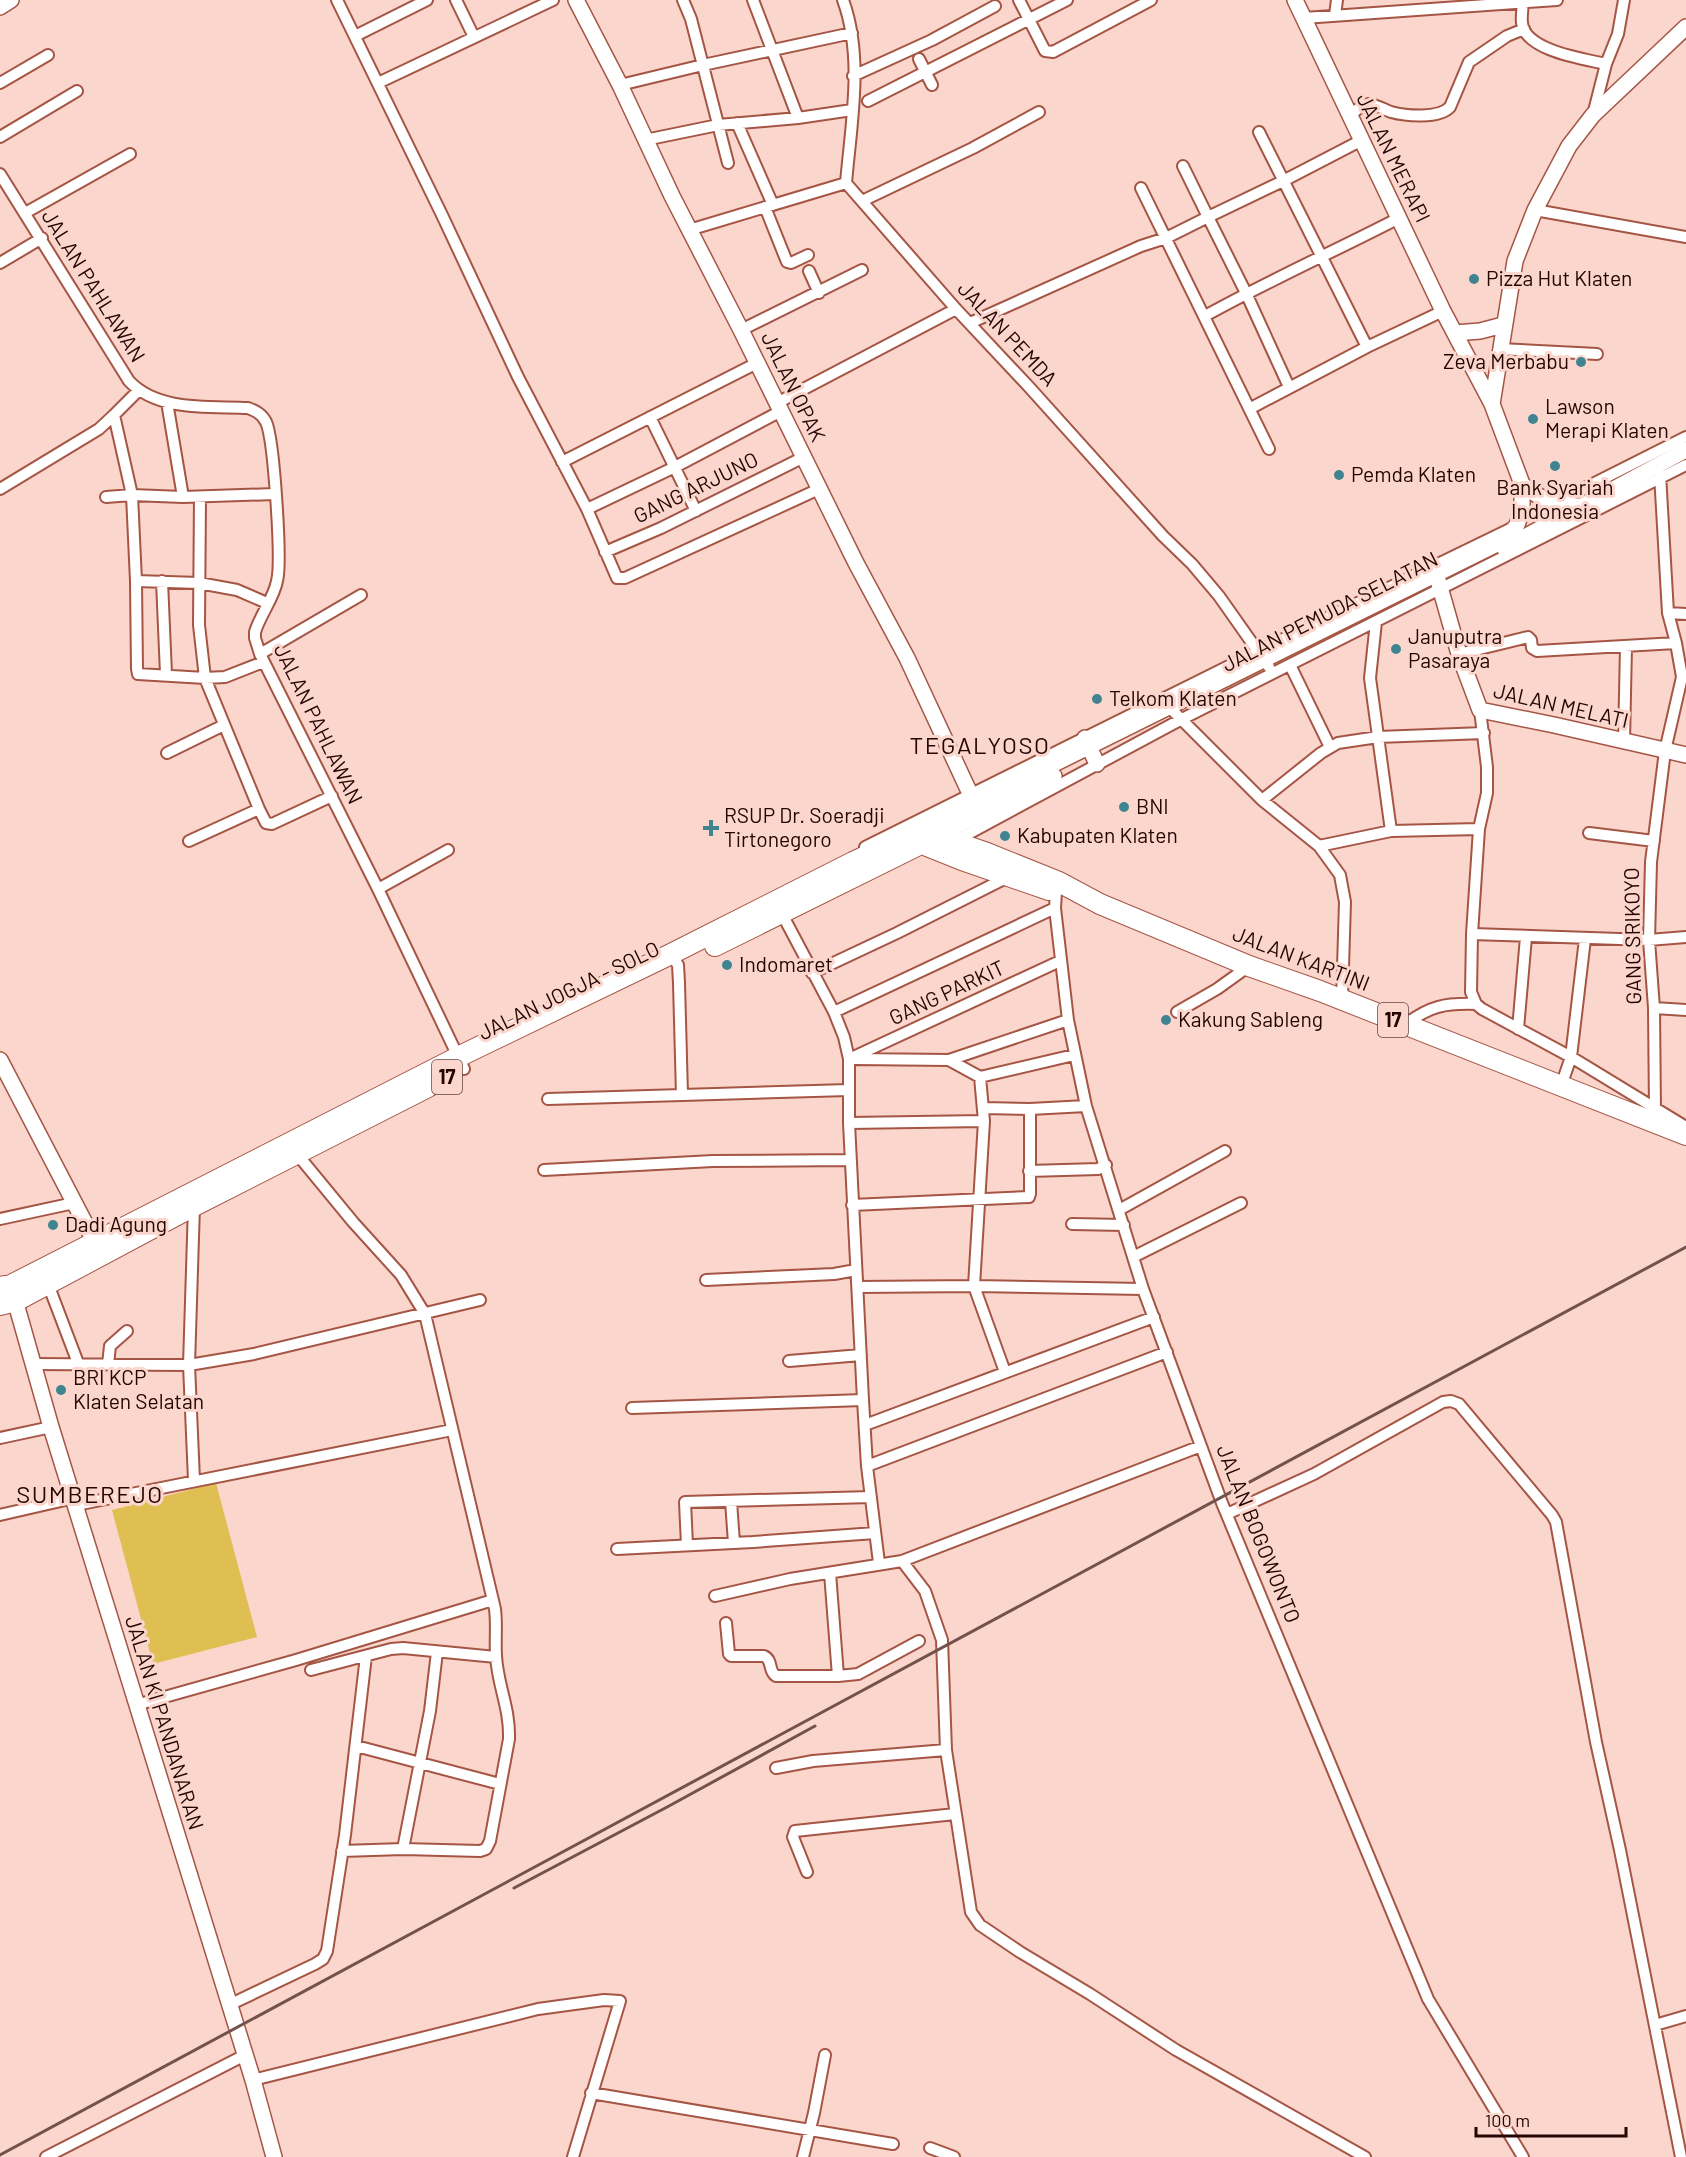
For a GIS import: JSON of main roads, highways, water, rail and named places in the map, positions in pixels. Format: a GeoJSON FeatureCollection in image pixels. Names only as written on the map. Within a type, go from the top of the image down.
{"type":"FeatureCollection","features":[{"type":"Feature","properties":{"kind":"highway","name":"JALAN KARTINI"},"geometry":{"type":"LineString","coordinates":[[933,840],[987,853],[1059,882],[1100,904],[1249,966],[1561,1086],[1654,1114],[1686,1135]]}},
{"type":"Feature","properties":{"kind":"highway","name":"JALAN KARTINI"},"geometry":{"type":"LineString","coordinates":[[933,840],[1055,900],[1100,904]]}},
{"type":"Feature","properties":{"kind":"highway","name":"JALAN JOGJA - SOLO"},"geometry":{"type":"LineString","coordinates":[[7,1294],[462,1063],[674,959],[853,862],[933,840]]}},
{"type":"Feature","properties":{"kind":"highway","name":"JALAN JOGJA - SOLO"},"geometry":{"type":"LineString","coordinates":[[674,959],[782,914],[933,840]]}},
{"type":"Feature","properties":{"kind":"highway","name":"JALAN JOGJA - SOLO"},"geometry":{"type":"LineString","coordinates":[[7,1294],[48,1284],[98,1249],[194,1206],[297,1154],[462,1063]]}},
{"type":"Feature","properties":{"kind":"main road"},"geometry":{"type":"LineString","coordinates":[[0,7],[11,0]]}},
{"type":"Feature","properties":{"kind":"main road","name":"JALAN OPAK"},"geometry":{"type":"LineString","coordinates":[[576,0],[689,230],[926,698],[974,804]]}},
{"type":"Feature","properties":{"kind":"main road","name":"JALAN MERAPI"},"geometry":{"type":"LineString","coordinates":[[1295,0],[1443,311],[1492,404],[1522,484]]}},
{"type":"Feature","properties":{"kind":"main road"},"geometry":{"type":"LineString","coordinates":[[1492,404],[1499,349],[1515,261],[1535,210],[1569,146],[1593,115],[1686,27]]}},
{"type":"Feature","properties":{"kind":"main road"},"geometry":{"type":"LineString","coordinates":[[1455,333],[1480,331],[1503,325]]}},
{"type":"Feature","properties":{"kind":"main road","name":"JALAN PEMUDA SELATAN"},"geometry":{"type":"LineString","coordinates":[[933,840],[974,804],[1049,767],[1092,751],[1175,714],[1264,659],[1292,650],[1439,581],[1582,506],[1660,471],[1686,450]]}},
{"type":"Feature","properties":{"kind":"main road"},"geometry":{"type":"LineString","coordinates":[[1522,484],[1534,494],[1553,503],[1582,506]]}},
{"type":"Feature","properties":{"kind":"main road","name":"JALAN PEMUDA SELATAN"},"geometry":{"type":"LineString","coordinates":[[1439,581],[1505,540],[1517,525],[1522,510],[1522,484]]}},
{"type":"Feature","properties":{"kind":"main road","name":"JALAN MELATI"},"geometry":{"type":"LineString","coordinates":[[1439,581],[1459,654],[1480,710],[1686,755]]}},
{"type":"Feature","properties":{"kind":"main road"},"geometry":{"type":"LineString","coordinates":[[0,1060],[98,1249]]}},
{"type":"Feature","properties":{"kind":"main road","name":"JALAN KI PANDANARAN"},"geometry":{"type":"LineString","coordinates":[[7,1294],[33,1364],[253,2080],[274,2157]]}},
{"type":"Feature","properties":{"kind":"railway"},"geometry":{"type":"LineString","coordinates":[[0,2155],[1686,1247]]}},
{"type":"Feature","properties":{"kind":"railway"},"geometry":{"type":"LineString","coordinates":[[514,1888],[815,1726]]}},
{"type":"Feature","properties":{"kind":"place","name":"Pizza Hut Klaten"},"geometry":{"type":"Point","coordinates":[1474,279]}},
{"type":"Feature","properties":{"kind":"place","name":"Zeva Merbabu"},"geometry":{"type":"Point","coordinates":[1581,362]}},
{"type":"Feature","properties":{"kind":"place","name":"Lawson Merapi Klaten"},"geometry":{"type":"Point","coordinates":[1533,419]}},
{"type":"Feature","properties":{"kind":"place","name":"Bank Syariah Indonesia"},"geometry":{"type":"Point","coordinates":[1555,466]}},
{"type":"Feature","properties":{"kind":"place","name":"Pemda Klaten"},"geometry":{"type":"Point","coordinates":[1339,475]}},
{"type":"Feature","properties":{"kind":"place","name":"Januputra Pasaraya"},"geometry":{"type":"Point","coordinates":[1396,649]}},
{"type":"Feature","properties":{"kind":"place","name":"Telkom Klaten"},"geometry":{"type":"Point","coordinates":[1097,699]}},
{"type":"Feature","properties":{"kind":"place","name":"BNI"},"geometry":{"type":"Point","coordinates":[1124,807]}},
{"type":"Feature","properties":{"kind":"place","name":"RSUP Dr. Soeradji Tirtonegoro"},"geometry":{"type":"Point","coordinates":[711,828]}},
{"type":"Feature","properties":{"kind":"place","name":"Kabupaten Klaten"},"geometry":{"type":"Point","coordinates":[1005,836]}},
{"type":"Feature","properties":{"kind":"place","name":"Indomaret"},"geometry":{"type":"Point","coordinates":[727,965]}},
{"type":"Feature","properties":{"kind":"place","name":"Kakung Sableng"},"geometry":{"type":"Point","coordinates":[1166,1020]}},
{"type":"Feature","properties":{"kind":"place","name":"Dadi Agung"},"geometry":{"type":"Point","coordinates":[53,1225]}},
{"type":"Feature","properties":{"kind":"place","name":"BRI KCP Klaten Selatan"},"geometry":{"type":"Point","coordinates":[61,1390]}},
{"type":"Feature","properties":{"kind":"district","name":"TEGALYOSO"},"geometry":{"type":"Point","coordinates":[980,746]}},
{"type":"Feature","properties":{"kind":"district","name":"SUMBEREJO"},"geometry":{"type":"Point","coordinates":[90,1495]}}]}
